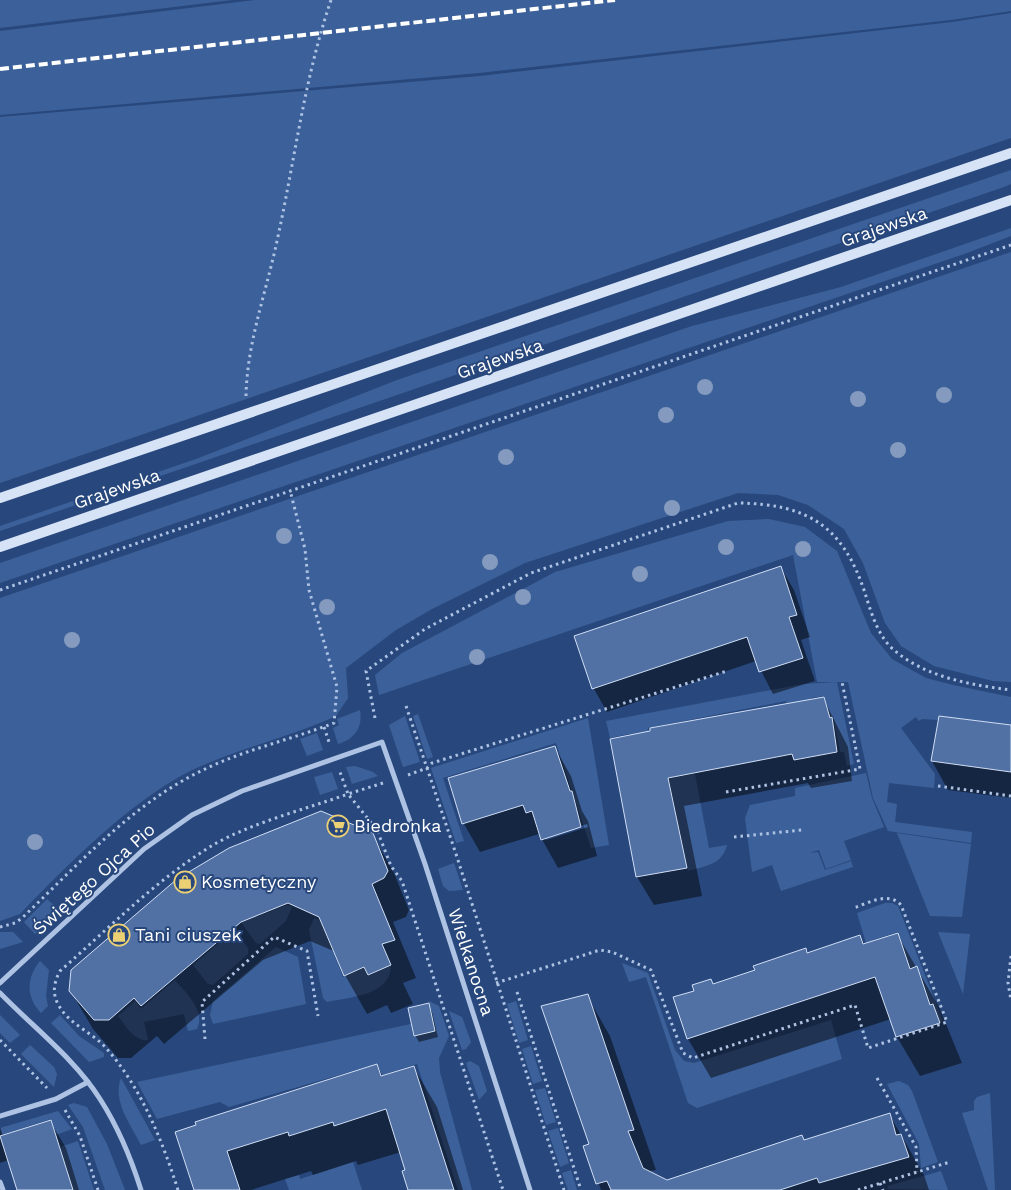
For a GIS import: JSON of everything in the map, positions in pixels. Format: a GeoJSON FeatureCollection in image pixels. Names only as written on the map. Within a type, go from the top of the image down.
{"type":"FeatureCollection","features":[{"type":"Feature","properties":{"kind":"main road","name":"Grajewska"},"geometry":{"type":"LineString","coordinates":[[0,498],[1011,154]]}},
{"type":"Feature","properties":{"kind":"main road","name":"Grajewska"},"geometry":{"type":"LineString","coordinates":[[0,547],[1011,200]]}},
{"type":"Feature","properties":{"kind":"street","name":"Świętego Ojca Pio"},"geometry":{"type":"LineString","coordinates":[[0,983],[144,849],[178,824],[219,801],[382,742]]}},
{"type":"Feature","properties":{"kind":"street","name":"Wielkanocna"},"geometry":{"type":"LineString","coordinates":[[382,742],[396,779],[530,1190]]}},
{"type":"Feature","properties":{"kind":"street"},"geometry":{"type":"LineString","coordinates":[[0,993],[88,1082],[100,1098],[123,1142],[141,1190]]}},
{"type":"Feature","properties":{"kind":"street"},"geometry":{"type":"LineString","coordinates":[[0,1116],[56,1099],[88,1082]]}},
{"type":"Feature","properties":{"kind":"street"},"geometry":{"type":"LineString","coordinates":[[0,1182],[3,1190]]}},
{"type":"Feature","properties":{"kind":"path"},"geometry":{"type":"LineString","coordinates":[[245,414],[247,362],[277,242],[308,76],[331,0]]}},
{"type":"Feature","properties":{"kind":"path"},"geometry":{"type":"LineString","coordinates":[[0,590],[1011,245]]}},
{"type":"Feature","properties":{"kind":"path"},"geometry":{"type":"LineString","coordinates":[[0,927],[15,923],[22,918],[118,826],[160,794],[202,770],[334,723],[337,687],[310,590],[305,548],[290,490]]}},
{"type":"Feature","properties":{"kind":"path"},"geometry":{"type":"LineString","coordinates":[[375,718],[366,671],[424,629],[531,572],[738,503],[769,503],[796,511],[822,524],[841,542],[856,566],[873,618],[893,649],[920,667],[949,678],[1011,690]]}},
{"type":"Feature","properties":{"kind":"path"},"geometry":{"type":"LineString","coordinates":[[178,1190],[160,1138],[127,1077],[104,1046],[82,1031],[59,1005],[55,996],[56,979],[60,971],[172,872],[214,844],[237,833],[427,768],[432,763],[727,671]]}},
{"type":"Feature","properties":{"kind":"path"},"geometry":{"type":"LineString","coordinates":[[726,792],[860,769],[842,682]]}},
{"type":"Feature","properties":{"kind":"path"},"geometry":{"type":"LineString","coordinates":[[406,706],[495,973],[496,983],[564,1190]]}},
{"type":"Feature","properties":{"kind":"path"},"geometry":{"type":"LineString","coordinates":[[324,727],[348,794],[377,830],[390,866],[402,880],[504,1190]]}},
{"type":"Feature","properties":{"kind":"path"},"geometry":{"type":"LineString","coordinates":[[938,786],[1011,796]]}},
{"type":"Feature","properties":{"kind":"path"},"geometry":{"type":"LineString","coordinates":[[734,837],[802,830]]}},
{"type":"Feature","properties":{"kind":"path"},"geometry":{"type":"LineString","coordinates":[[496,983],[592,951],[612,952],[651,970],[683,1053],[693,1058],[855,1005],[868,1048],[947,1022],[901,905],[897,900],[884,898],[854,908]]}},
{"type":"Feature","properties":{"kind":"path"},"geometry":{"type":"LineString","coordinates":[[205,1039],[202,1002],[274,937],[307,951],[318,1016]]}},
{"type":"Feature","properties":{"kind":"path"},"geometry":{"type":"LineString","coordinates":[[1011,956],[1008,983],[1011,1000]]}},
{"type":"Feature","properties":{"kind":"path"},"geometry":{"type":"LineString","coordinates":[[517,992],[582,1190]]}},
{"type":"Feature","properties":{"kind":"path"},"geometry":{"type":"LineString","coordinates":[[0,1040],[56,1099],[74,1122],[98,1190]]}},
{"type":"Feature","properties":{"kind":"path"},"geometry":{"type":"LineString","coordinates":[[877,1078],[916,1147],[917,1172]]}},
{"type":"Feature","properties":{"kind":"path"},"geometry":{"type":"LineString","coordinates":[[858,1190],[950,1162]]}},
{"type":"Feature","properties":{"kind":"path"},"geometry":{"type":"LineString","coordinates":[[880,1184],[883,1190]]}},
{"type":"Feature","properties":{"kind":"shaded area"},"geometry":{"type":"Polygon","coordinates":[[[0,0],[232,0],[0,28],[0,0]]]}},
{"type":"Feature","properties":{"kind":"shaded area"},"geometry":{"type":"Polygon","coordinates":[[[255,0],[1011,0],[1011,11],[951,20],[479,73],[0,115],[0,31],[255,0]]]}},
{"type":"Feature","properties":{"kind":"shaded area"},"geometry":{"type":"Polygon","coordinates":[[[1011,13],[1011,138],[0,483],[0,117],[480,76],[952,22],[1011,13]]]}},
{"type":"Feature","properties":{"kind":"shaded area"},"geometry":{"type":"Polygon","coordinates":[[[1011,170],[1011,184],[1004,187],[0,531],[0,526],[196,459],[397,380],[1011,170]]]}},
{"type":"Feature","properties":{"kind":"shaded area"},"geometry":{"type":"Polygon","coordinates":[[[1011,228],[1011,236],[967,253],[0,583],[0,563],[692,326],[841,287],[1011,228]]]}},
{"type":"Feature","properties":{"kind":"shaded area"},"geometry":{"type":"Polygon","coordinates":[[[1011,252],[1011,682],[993,681],[934,666],[901,646],[885,623],[863,563],[844,529],[808,505],[778,495],[738,493],[525,563],[432,609],[396,630],[346,668],[348,698],[336,716],[303,730],[218,759],[177,778],[128,812],[81,853],[20,914],[0,921],[0,598],[1011,252]]]}},
{"type":"Feature","properties":{"kind":"shaded area"},"geometry":{"type":"Polygon","coordinates":[[[769,519],[805,527],[837,551],[871,633],[892,659],[926,678],[1011,697],[1011,725],[939,716],[938,720],[922,719],[919,721],[916,717],[901,728],[935,774],[934,788],[889,783],[887,802],[897,804],[895,822],[972,832],[971,843],[888,831],[873,798],[848,682],[817,682],[793,555],[379,695],[375,675],[402,653],[555,572],[728,521],[769,519]]]}},
{"type":"Feature","properties":{"kind":"shaded area"},"geometry":{"type":"Polygon","coordinates":[[[837,682],[854,764],[847,766],[844,752],[840,752],[833,716],[831,717],[824,696],[811,698],[812,703],[788,708],[786,701],[648,728],[649,735],[631,738],[629,734],[610,738],[606,721],[803,684],[837,682]]]}},
{"type":"Feature","properties":{"kind":"shaded area"},"geometry":{"type":"Polygon","coordinates":[[[360,710],[360,722],[356,732],[349,739],[338,744],[333,728],[339,725],[337,719],[360,710]]]}},
{"type":"Feature","properties":{"kind":"shaded area"},"geometry":{"type":"Polygon","coordinates":[[[418,714],[433,757],[427,759],[413,716],[418,714]]]}},
{"type":"Feature","properties":{"kind":"shaded area"},"geometry":{"type":"Polygon","coordinates":[[[405,716],[420,762],[403,767],[389,725],[405,716]]]}},
{"type":"Feature","properties":{"kind":"shaded area"},"geometry":{"type":"Polygon","coordinates":[[[588,718],[609,845],[591,848],[556,743],[443,778],[464,841],[456,843],[431,768],[588,718]]]}},
{"type":"Feature","properties":{"kind":"shaded area"},"geometry":{"type":"Polygon","coordinates":[[[317,733],[323,750],[307,756],[300,739],[317,733]]]}},
{"type":"Feature","properties":{"kind":"shaded area"},"geometry":{"type":"Polygon","coordinates":[[[355,766],[373,772],[378,776],[352,784],[346,767],[355,766]]]}},
{"type":"Feature","properties":{"kind":"shaded area"},"geometry":{"type":"Polygon","coordinates":[[[332,772],[338,789],[320,795],[314,777],[332,772]]]}},
{"type":"Feature","properties":{"kind":"shaded area"},"geometry":{"type":"Polygon","coordinates":[[[866,773],[872,798],[884,827],[844,841],[851,860],[826,869],[819,850],[809,853],[818,852],[825,870],[851,861],[853,867],[781,891],[772,865],[752,872],[745,818],[750,805],[795,796],[795,788],[866,773]]]}},
{"type":"Feature","properties":{"kind":"shaded area"},"geometry":{"type":"Polygon","coordinates":[[[695,774],[709,848],[727,845],[725,852],[717,861],[688,871],[669,779],[695,774]]]}},
{"type":"Feature","properties":{"kind":"shaded area"},"geometry":{"type":"Polygon","coordinates":[[[897,833],[971,844],[962,917],[930,916],[897,833]]]}},
{"type":"Feature","properties":{"kind":"shaded area"},"geometry":{"type":"Polygon","coordinates":[[[454,863],[463,890],[449,891],[443,886],[438,869],[454,863]]]}},
{"type":"Feature","properties":{"kind":"shaded area"},"geometry":{"type":"Polygon","coordinates":[[[47,899],[60,911],[35,934],[24,922],[47,899]]]}},
{"type":"Feature","properties":{"kind":"shaded area"},"geometry":{"type":"Polygon","coordinates":[[[885,903],[892,903],[898,906],[943,1021],[940,1022],[934,1004],[930,1004],[917,966],[910,968],[898,932],[873,940],[874,945],[867,946],[857,913],[885,903]]]}},
{"type":"Feature","properties":{"kind":"shaded area"},"geometry":{"type":"Polygon","coordinates":[[[287,905],[292,907],[286,921],[260,944],[256,943],[238,918],[255,911],[257,917],[287,905]]]}},
{"type":"Feature","properties":{"kind":"shaded area"},"geometry":{"type":"Polygon","coordinates":[[[314,918],[320,920],[343,977],[364,968],[368,976],[391,966],[389,976],[384,984],[367,993],[327,1002],[323,998],[309,930],[314,918]]]}},
{"type":"Feature","properties":{"kind":"shaded area"},"geometry":{"type":"Polygon","coordinates":[[[234,930],[248,948],[248,954],[213,985],[208,984],[193,965],[234,930]]]}},
{"type":"Feature","properties":{"kind":"shaded area"},"geometry":{"type":"Polygon","coordinates":[[[0,932],[13,932],[23,942],[0,949],[0,932]]]}},
{"type":"Feature","properties":{"kind":"shaded area"},"geometry":{"type":"Polygon","coordinates":[[[938,932],[970,934],[963,994],[938,932]]]}},
{"type":"Feature","properties":{"kind":"shaded area"},"geometry":{"type":"Polygon","coordinates":[[[276,947],[298,957],[306,1004],[213,1024],[210,1015],[213,1001],[276,947]]]}},
{"type":"Feature","properties":{"kind":"shaded area"},"geometry":{"type":"Polygon","coordinates":[[[40,961],[49,970],[46,996],[48,1006],[41,1013],[30,994],[32,974],[40,961]]]}},
{"type":"Feature","properties":{"kind":"shaded area"},"geometry":{"type":"Polygon","coordinates":[[[622,963],[648,973],[675,1050],[684,1061],[694,1063],[831,1020],[842,1059],[697,1108],[688,1103],[646,977],[629,982],[622,963]]]}},
{"type":"Feature","properties":{"kind":"shaded area"},"geometry":{"type":"Polygon","coordinates":[[[175,980],[197,1009],[199,1022],[197,1029],[188,1031],[184,1014],[144,1022],[148,1040],[135,1036],[118,1016],[135,1001],[141,1009],[175,980]]]}},
{"type":"Feature","properties":{"kind":"shaded area"},"geometry":{"type":"Polygon","coordinates":[[[429,1001],[439,1006],[449,1036],[439,1058],[440,1072],[472,1190],[458,1190],[417,1064],[382,1075],[377,1064],[229,1107],[220,1102],[157,1119],[137,1082],[411,1024],[413,1036],[436,1031],[429,1001]]]}},
{"type":"Feature","properties":{"kind":"shaded area"},"geometry":{"type":"Polygon","coordinates":[[[516,1001],[528,1040],[519,1043],[507,1004],[516,1001]]]}},
{"type":"Feature","properties":{"kind":"shaded area"},"geometry":{"type":"Polygon","coordinates":[[[449,1011],[462,1017],[471,1042],[466,1049],[462,1050],[449,1011]]]}},
{"type":"Feature","properties":{"kind":"shaded area"},"geometry":{"type":"Polygon","coordinates":[[[0,1015],[20,1035],[10,1043],[0,1033],[0,1015]]]}},
{"type":"Feature","properties":{"kind":"shaded area"},"geometry":{"type":"Polygon","coordinates":[[[60,1015],[79,1036],[104,1053],[104,1057],[89,1062],[51,1023],[60,1015]]]}},
{"type":"Feature","properties":{"kind":"shaded area"},"geometry":{"type":"Polygon","coordinates":[[[30,1045],[54,1067],[57,1074],[54,1087],[21,1054],[30,1045]]]}},
{"type":"Feature","properties":{"kind":"shaded area"},"geometry":{"type":"Polygon","coordinates":[[[531,1046],[542,1081],[533,1084],[522,1049],[531,1046]]]}},
{"type":"Feature","properties":{"kind":"shaded area"},"geometry":{"type":"Polygon","coordinates":[[[470,1061],[479,1066],[487,1091],[479,1100],[466,1063],[470,1061]]]}},
{"type":"Feature","properties":{"kind":"shaded area"},"geometry":{"type":"Polygon","coordinates":[[[121,1078],[155,1140],[141,1145],[132,1129],[124,1113],[119,1095],[121,1078]]]}},
{"type":"Feature","properties":{"kind":"shaded area"},"geometry":{"type":"Polygon","coordinates":[[[899,1081],[908,1085],[912,1091],[938,1162],[921,1168],[919,1144],[887,1084],[899,1081]]]}},
{"type":"Feature","properties":{"kind":"shaded area"},"geometry":{"type":"Polygon","coordinates":[[[545,1088],[556,1122],[546,1125],[535,1090],[545,1088]]]}},
{"type":"Feature","properties":{"kind":"shaded area"},"geometry":{"type":"Polygon","coordinates":[[[990,1093],[995,1190],[988,1190],[962,1113],[974,1110],[974,1101],[977,1097],[990,1093]]]}},
{"type":"Feature","properties":{"kind":"shaded area"},"geometry":{"type":"Polygon","coordinates":[[[74,1103],[87,1107],[107,1144],[125,1190],[105,1190],[83,1127],[68,1105],[74,1103]]]}},
{"type":"Feature","properties":{"kind":"shaded area"},"geometry":{"type":"Polygon","coordinates":[[[58,1111],[72,1129],[56,1135],[51,1119],[1,1135],[0,1128],[58,1111]]]}},
{"type":"Feature","properties":{"kind":"shaded area"},"geometry":{"type":"Polygon","coordinates":[[[558,1128],[569,1163],[560,1167],[548,1131],[558,1128]]]}},
{"type":"Feature","properties":{"kind":"shaded area"},"geometry":{"type":"Polygon","coordinates":[[[78,1141],[94,1190],[73,1190],[60,1147],[78,1141]]]}},
{"type":"Feature","properties":{"kind":"shaded area"},"geometry":{"type":"Polygon","coordinates":[[[353,1162],[362,1190],[289,1190],[285,1179],[299,1175],[300,1179],[353,1162]]]}},
{"type":"Feature","properties":{"kind":"shaded area"},"geometry":{"type":"Polygon","coordinates":[[[571,1170],[577,1190],[568,1190],[562,1173],[571,1170]]]}},
{"type":"Feature","properties":{"kind":"shaded area"},"geometry":{"type":"Polygon","coordinates":[[[941,1171],[948,1190],[887,1189],[888,1186],[941,1171]]]}},
{"type":"Feature","properties":{"kind":"building"},"geometry":{"type":"Polygon","coordinates":[[[781,566],[797,615],[789,617],[803,658],[759,672],[747,637],[592,689],[574,636],[781,566]]]}},
{"type":"Feature","properties":{"kind":"building"},"geometry":{"type":"Polygon","coordinates":[[[824,697],[830,718],[832,717],[837,752],[794,760],[792,754],[668,778],[687,868],[636,877],[610,739],[650,731],[650,728],[824,697]]]}},
{"type":"Feature","properties":{"kind":"building"},"geometry":{"type":"Polygon","coordinates":[[[939,716],[1011,725],[1011,772],[931,761],[939,716]]]}},
{"type":"Feature","properties":{"kind":"building"},"geometry":{"type":"Polygon","coordinates":[[[555,746],[570,791],[572,791],[581,827],[541,840],[532,811],[526,813],[523,805],[462,824],[448,778],[555,746]]]}},
{"type":"Feature","properties":{"kind":"building"},"geometry":{"type":"Polygon","coordinates":[[[321,811],[373,833],[388,871],[384,878],[372,884],[395,940],[382,944],[391,965],[368,975],[364,967],[344,976],[319,917],[288,903],[241,922],[141,1006],[134,998],[109,1020],[94,1020],[69,991],[71,970],[177,879],[229,848],[321,811]]]}},
{"type":"Feature","properties":{"kind":"building"},"geometry":{"type":"Polygon","coordinates":[[[898,933],[910,969],[917,966],[930,1005],[933,1004],[940,1023],[896,1037],[875,977],[687,1039],[673,997],[694,991],[692,985],[711,979],[713,984],[755,970],[753,966],[806,948],[807,953],[860,935],[863,944],[898,933]]]}},
{"type":"Feature","properties":{"kind":"building"},"geometry":{"type":"Polygon","coordinates":[[[588,994],[634,1130],[628,1131],[643,1168],[667,1180],[802,1135],[804,1140],[890,1113],[896,1135],[901,1134],[909,1157],[819,1183],[817,1178],[780,1190],[611,1190],[607,1181],[596,1184],[583,1146],[589,1144],[541,1006],[588,994]]]}},
{"type":"Feature","properties":{"kind":"building"},"geometry":{"type":"Polygon","coordinates":[[[429,1003],[435,1031],[414,1036],[408,1008],[429,1003]]]}},
{"type":"Feature","properties":{"kind":"building"},"geometry":{"type":"Polygon","coordinates":[[[377,1064],[381,1076],[414,1066],[454,1190],[408,1190],[402,1171],[405,1170],[386,1109],[334,1126],[333,1122],[289,1136],[288,1132],[227,1151],[240,1190],[194,1190],[175,1132],[196,1125],[195,1122],[377,1064]]]}},
{"type":"Feature","properties":{"kind":"building"},"geometry":{"type":"Polygon","coordinates":[[[51,1120],[73,1190],[17,1190],[0,1136],[51,1120]]]}},
{"type":"Feature","properties":{"kind":"railway"},"geometry":{"type":"LineString","coordinates":[[0,69],[615,0]]}},
{"type":"Feature","properties":{"kind":"place","name":"Biedronka"},"geometry":{"type":"Point","coordinates":[338,826]}},
{"type":"Feature","properties":{"kind":"place","name":"Kosmetyczny"},"geometry":{"type":"Point","coordinates":[185,882]}},
{"type":"Feature","properties":{"kind":"place","name":"Tani ciuszek"},"geometry":{"type":"Point","coordinates":[119,935]}}]}
